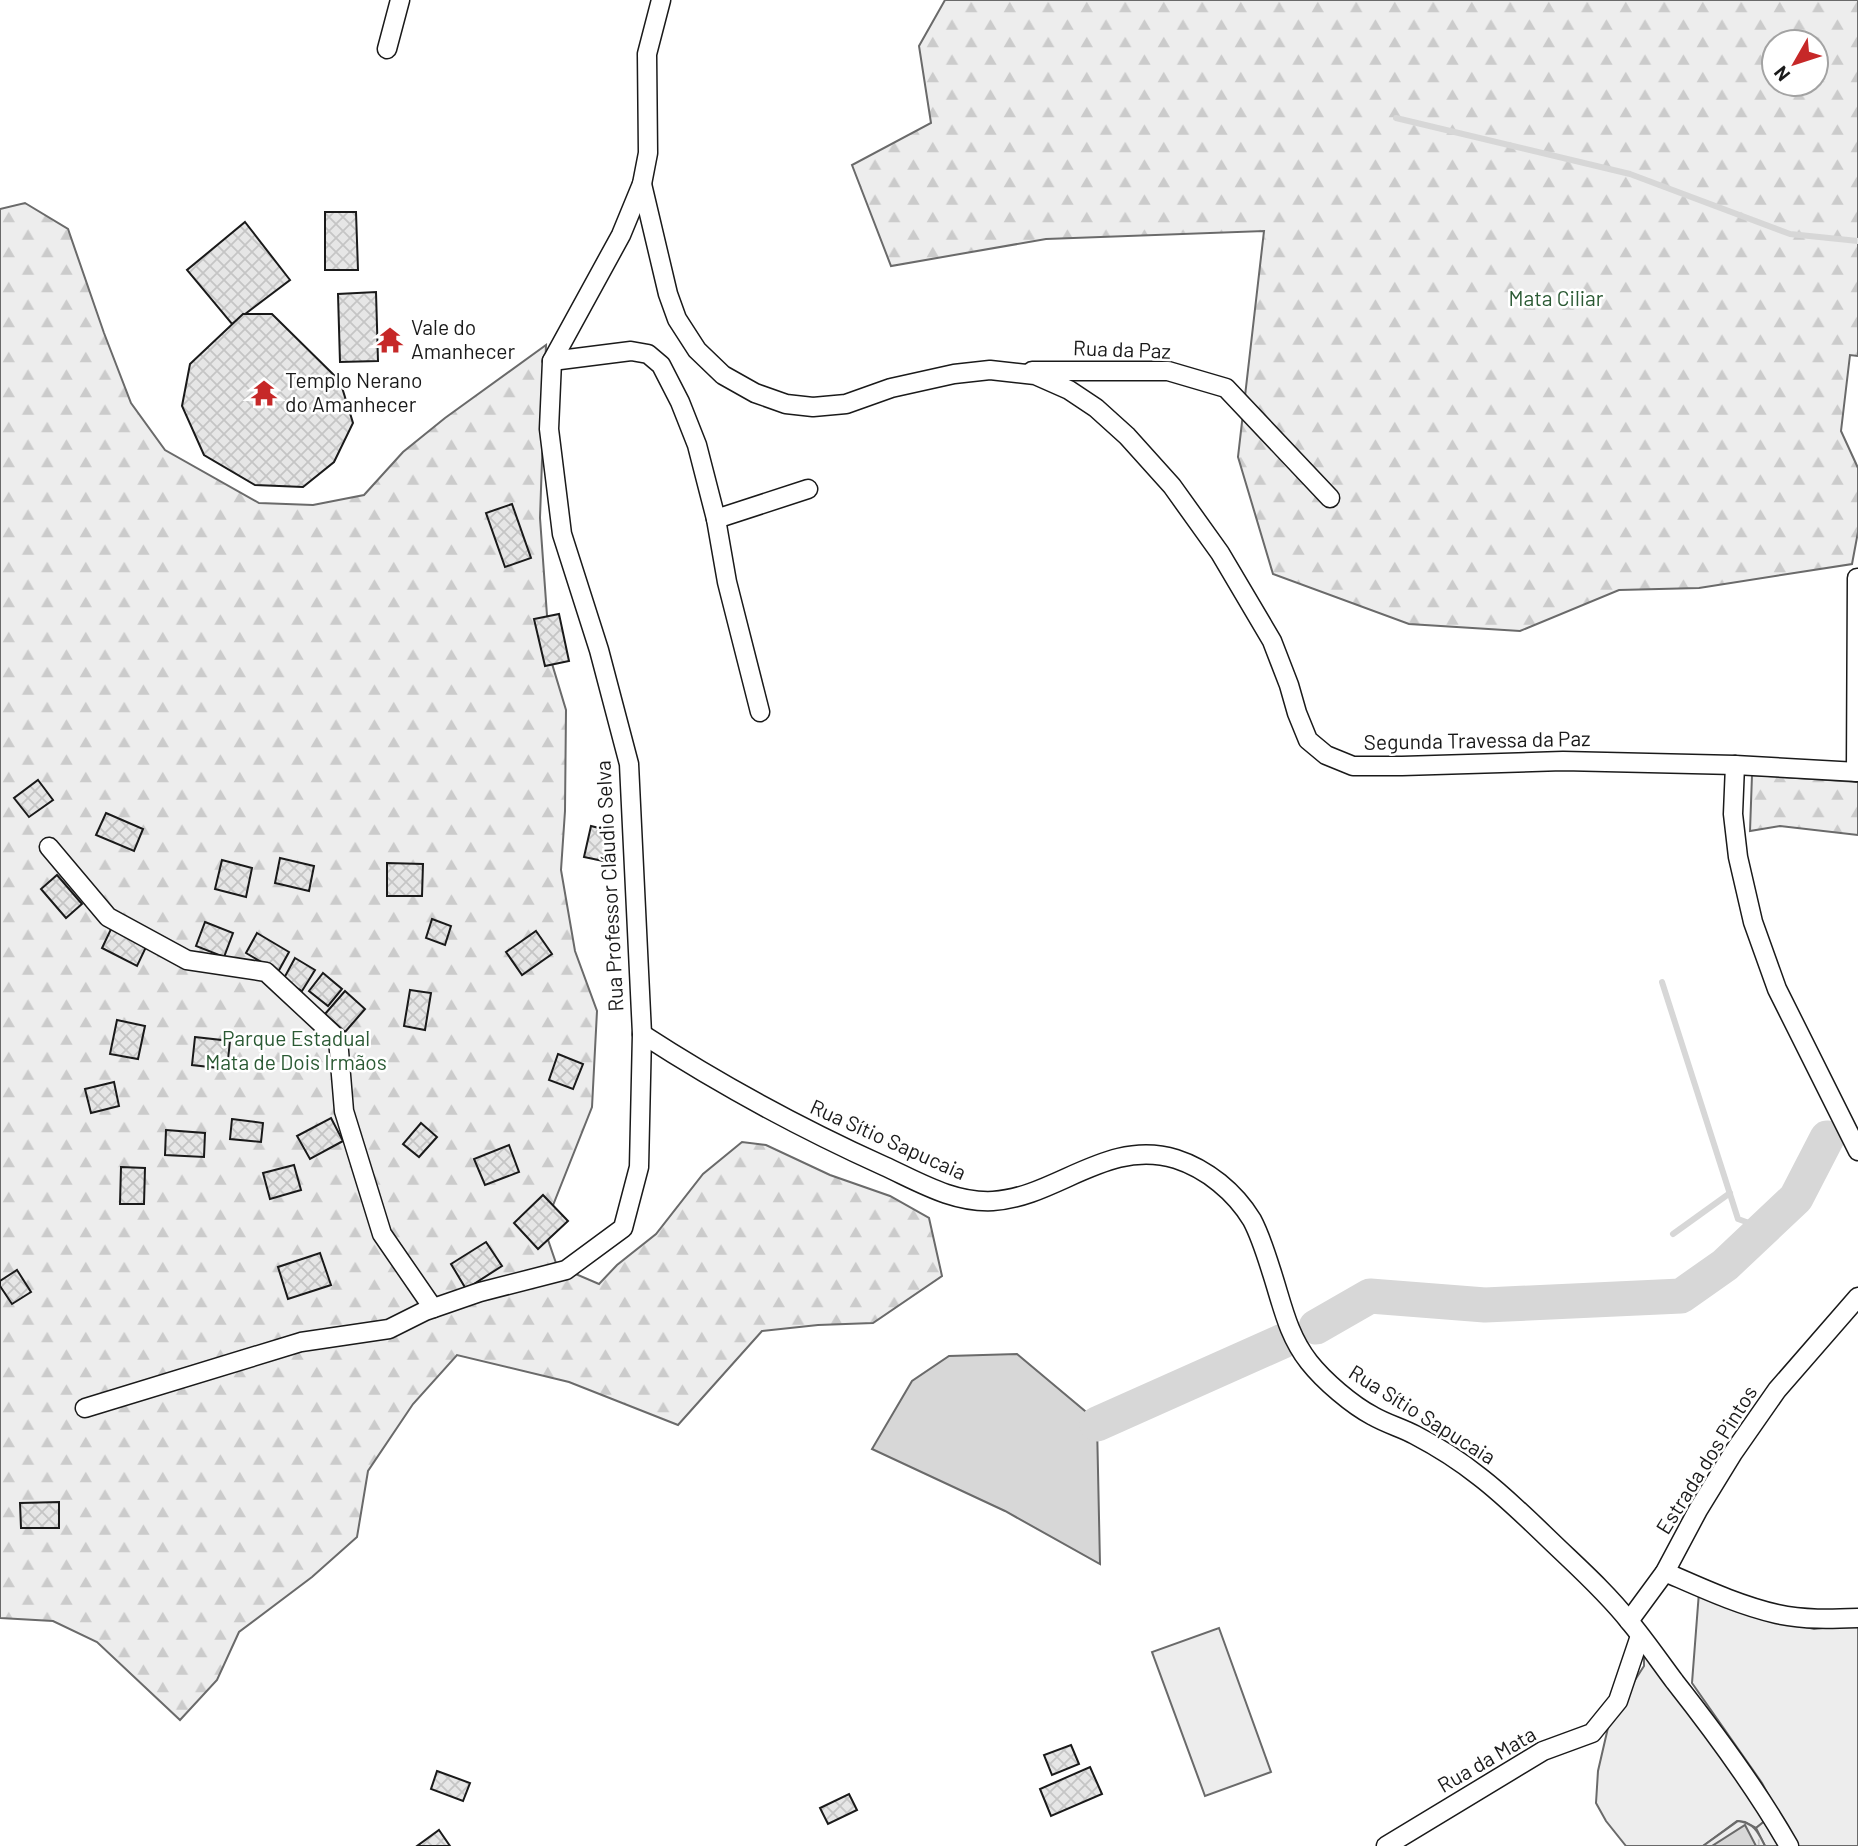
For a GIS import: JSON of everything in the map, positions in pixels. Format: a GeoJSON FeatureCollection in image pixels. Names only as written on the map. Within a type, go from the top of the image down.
{"type":"FeatureCollection","features":[{"type":"Feature","properties":{"kind":"street"},"geometry":{"type":"LineString","coordinates":[[387,49],[400,0]]}},
{"type":"Feature","properties":{"kind":"street","name":"Rua Professor Cláudio Selva"},"geometry":{"type":"LineString","coordinates":[[85,1408],[301,1342],[389,1329],[433,1308],[480,1292],[566,1270],[623,1228],[639,1167],[642,1034],[629,764],[599,650],[562,534],[549,429],[552,361],[621,235],[642,184],[648,153],[647,54],[661,0]]}},
{"type":"Feature","properties":{"kind":"street","name":"Segunda Travessa da Paz"},"geometry":{"type":"LineString","coordinates":[[642,184],[668,295],[677,319],[697,350],[723,375],[755,393],[786,404],[813,407],[846,404],[891,388],[954,374],[990,370],[1035,375],[1069,390],[1097,408],[1127,436],[1172,486],[1220,553],[1272,641],[1308,740],[1326,755],[1353,765],[1563,761],[1735,765]]}},
{"type":"Feature","properties":{"kind":"street"},"geometry":{"type":"LineString","coordinates":[[552,361],[640,351],[661,365],[680,402],[697,445],[716,519],[727,582],[760,712]]}},
{"type":"Feature","properties":{"kind":"street","name":"Rua da Paz"},"geometry":{"type":"LineString","coordinates":[[990,370],[1168,371],[1226,388],[1330,498]]}},
{"type":"Feature","properties":{"kind":"street"},"geometry":{"type":"LineString","coordinates":[[716,519],[808,489]]}},
{"type":"Feature","properties":{"kind":"street"},"geometry":{"type":"LineString","coordinates":[[1857,578],[1857,772],[1735,765],[1733,814],[1753,922],[1777,989],[1858,1151]]}},
{"type":"Feature","properties":{"kind":"street"},"geometry":{"type":"LineString","coordinates":[[49,846],[108,917],[187,960],[266,972],[338,1039],[344,1111],[382,1234],[433,1308]]}},
{"type":"Feature","properties":{"kind":"street","name":"Rua Sítio Sapucaia"},"geometry":{"type":"LineString","coordinates":[[642,1034],[745,1098],[944,1194],[964,1199],[990,1201],[1017,1198],[1115,1158],[1149,1153],[1177,1160],[1208,1173],[1231,1193],[1253,1222],[1271,1269],[1286,1322],[1308,1361],[1332,1386],[1371,1415],[1443,1451],[1482,1478],[1584,1573],[1629,1621]]}},
{"type":"Feature","properties":{"kind":"street","name":"Estrada dos Pintos"},"geometry":{"type":"LineString","coordinates":[[1629,1621],[1665,1572],[1698,1510],[1777,1390],[1858,1297]]}},
{"type":"Feature","properties":{"kind":"street"},"geometry":{"type":"LineString","coordinates":[[1665,1572],[1734,1602],[1778,1614],[1816,1619],[1858,1618]]}},
{"type":"Feature","properties":{"kind":"street"},"geometry":{"type":"LineString","coordinates":[[1629,1621],[1746,1776],[1789,1846]]}},
{"type":"Feature","properties":{"kind":"street","name":"Rua da Mata"},"geometry":{"type":"LineString","coordinates":[[1386,1846],[1543,1751],[1592,1733],[1618,1701],[1640,1636]]}},
{"type":"Feature","properties":{"kind":"green space","name":"Mata Ciliar"},"geometry":{"type":"Polygon","coordinates":[[[945,0],[1858,0],[1858,356],[1850,355],[1841,431],[1858,468],[1858,532],[1852,564],[1699,588],[1619,590],[1520,631],[1409,624],[1273,574],[1238,457],[1264,231],[1046,239],[891,266],[852,165],[931,123],[919,46],[945,0]]]}},
{"type":"Feature","properties":{"kind":"green space","name":"Parque Estadual Mata de Dois Irmãos"},"geometry":{"type":"Polygon","coordinates":[[[25,203],[68,229],[131,403],[165,450],[259,503],[313,505],[364,495],[403,452],[546,345],[540,518],[550,657],[566,710],[565,811],[561,870],[575,951],[597,1011],[592,1107],[544,1228],[557,1266],[599,1284],[617,1265],[656,1234],[703,1174],[742,1142],[766,1145],[830,1175],[890,1196],[929,1218],[942,1276],[873,1323],[762,1331],[678,1425],[569,1382],[457,1355],[413,1404],[368,1471],[357,1537],[312,1577],[239,1632],[217,1680],[180,1720],[97,1642],[53,1621],[0,1618],[0,209],[25,203]]]}},
{"type":"Feature","properties":{"kind":"green space"},"geometry":{"type":"Polygon","coordinates":[[[1752,775],[1858,782],[1858,835],[1780,826],[1750,831],[1752,775]]]}},
{"type":"Feature","properties":{"kind":"green space"},"geometry":{"type":"Polygon","coordinates":[[[1699,1592],[1773,1619],[1814,1629],[1858,1624],[1858,1846],[1796,1846],[1762,1783],[1692,1683],[1699,1592]]]}},
{"type":"Feature","properties":{"kind":"green space"},"geometry":{"type":"Polygon","coordinates":[[[1219,1628],[1271,1772],[1205,1796],[1152,1652],[1219,1628]]]}},
{"type":"Feature","properties":{"kind":"green space"},"geometry":{"type":"Polygon","coordinates":[[[1644,1644],[1766,1820],[1756,1828],[1737,1821],[1703,1846],[1626,1846],[1606,1821],[1596,1803],[1598,1771],[1610,1719],[1644,1666],[1644,1644]]]}},
{"type":"Feature","properties":{"kind":"green space"},"geometry":{"type":"Polygon","coordinates":[[[1766,1820],[1782,1846],[1765,1846],[1756,1828],[1766,1820]]]}},
{"type":"Feature","properties":{"kind":"green space"},"geometry":{"type":"Polygon","coordinates":[[[1738,1821],[1755,1829],[1765,1846],[1703,1846],[1738,1821]]]}},
{"type":"Feature","properties":{"kind":"shaded area"},"geometry":{"type":"Polygon","coordinates":[[[1017,1354],[1097,1424],[1100,1564],[1005,1511],[872,1449],[912,1381],[949,1356],[1017,1354]]]}},
{"type":"Feature","properties":{"kind":"shaded area"},"geometry":{"type":"Polygon","coordinates":[[[1745,1825],[1756,1846],[1712,1846],[1745,1825]]]}},
{"type":"Feature","properties":{"kind":"building"},"geometry":{"type":"Polygon","coordinates":[[[325,212],[356,212],[358,270],[325,270],[325,212]]]}},
{"type":"Feature","properties":{"kind":"building"},"geometry":{"type":"Polygon","coordinates":[[[245,222],[290,280],[232,324],[187,270],[245,222]]]}},
{"type":"Feature","properties":{"kind":"building"},"geometry":{"type":"Polygon","coordinates":[[[376,292],[378,361],[340,362],[338,294],[376,292]]]}},
{"type":"Feature","properties":{"kind":"building","name":"Templo Nerano do Amanhecer"},"geometry":{"type":"Polygon","coordinates":[[[243,314],[272,314],[340,381],[353,423],[334,462],[303,487],[255,485],[204,455],[182,406],[190,364],[243,314]]]}},
{"type":"Feature","properties":{"kind":"building"},"geometry":{"type":"Polygon","coordinates":[[[512,504],[531,558],[505,567],[486,513],[512,504]]]}},
{"type":"Feature","properties":{"kind":"building"},"geometry":{"type":"Polygon","coordinates":[[[559,614],[569,661],[545,666],[534,619],[559,614]]]}},
{"type":"Feature","properties":{"kind":"building"},"geometry":{"type":"Polygon","coordinates":[[[38,780],[53,800],[29,817],[14,798],[38,780]]]}},
{"type":"Feature","properties":{"kind":"building"},"geometry":{"type":"Polygon","coordinates":[[[106,813],[143,829],[134,851],[96,835],[106,813]]]}},
{"type":"Feature","properties":{"kind":"building"},"geometry":{"type":"Polygon","coordinates":[[[591,826],[615,832],[608,862],[584,857],[591,826]]]}},
{"type":"Feature","properties":{"kind":"building"},"geometry":{"type":"Polygon","coordinates":[[[280,858],[314,866],[309,891],[275,883],[280,858]]]}},
{"type":"Feature","properties":{"kind":"building"},"geometry":{"type":"Polygon","coordinates":[[[222,860],[252,868],[246,897],[215,889],[222,860]]]}},
{"type":"Feature","properties":{"kind":"building"},"geometry":{"type":"Polygon","coordinates":[[[387,863],[423,864],[422,896],[387,896],[387,863]]]}},
{"type":"Feature","properties":{"kind":"building"},"geometry":{"type":"Polygon","coordinates":[[[57,875],[82,904],[66,918],[41,889],[57,875]]]}},
{"type":"Feature","properties":{"kind":"building"},"geometry":{"type":"Polygon","coordinates":[[[432,919],[451,926],[445,945],[426,938],[432,919]]]}},
{"type":"Feature","properties":{"kind":"building"},"geometry":{"type":"Polygon","coordinates":[[[205,922],[233,933],[224,957],[196,946],[205,922]]]}},
{"type":"Feature","properties":{"kind":"building"},"geometry":{"type":"Polygon","coordinates":[[[112,927],[147,945],[137,966],[102,948],[112,927]]]}},
{"type":"Feature","properties":{"kind":"building"},"geometry":{"type":"Polygon","coordinates":[[[536,931],[552,954],[522,975],[506,952],[536,931]]]}},
{"type":"Feature","properties":{"kind":"building"},"geometry":{"type":"Polygon","coordinates":[[[257,933],[289,952],[278,972],[246,953],[257,933]]]}},
{"type":"Feature","properties":{"kind":"building"},"geometry":{"type":"Polygon","coordinates":[[[295,958],[315,970],[302,991],[283,980],[295,958]]]}},
{"type":"Feature","properties":{"kind":"building"},"geometry":{"type":"Polygon","coordinates":[[[323,973],[342,989],[328,1006],[309,991],[323,973]]]}},
{"type":"Feature","properties":{"kind":"building"},"geometry":{"type":"Polygon","coordinates":[[[410,990],[431,993],[425,1030],[404,1026],[410,990]]]}},
{"type":"Feature","properties":{"kind":"building"},"geometry":{"type":"Polygon","coordinates":[[[345,991],[365,1009],[345,1032],[325,1014],[345,991]]]}},
{"type":"Feature","properties":{"kind":"building"},"geometry":{"type":"Polygon","coordinates":[[[117,1020],[145,1026],[138,1059],[110,1054],[117,1020]]]}},
{"type":"Feature","properties":{"kind":"building"},"geometry":{"type":"Polygon","coordinates":[[[195,1037],[230,1041],[227,1069],[192,1065],[195,1037]]]}},
{"type":"Feature","properties":{"kind":"building"},"geometry":{"type":"Polygon","coordinates":[[[558,1054],[583,1064],[573,1089],[549,1080],[558,1054]]]}},
{"type":"Feature","properties":{"kind":"building"},"geometry":{"type":"Polygon","coordinates":[[[114,1082],[119,1106],[91,1113],[85,1089],[114,1082]]]}},
{"type":"Feature","properties":{"kind":"building"},"geometry":{"type":"Polygon","coordinates":[[[331,1118],[343,1141],[310,1159],[297,1136],[331,1118]]]}},
{"type":"Feature","properties":{"kind":"building"},"geometry":{"type":"Polygon","coordinates":[[[232,1119],[263,1123],[261,1142],[230,1139],[232,1119]]]}},
{"type":"Feature","properties":{"kind":"building"},"geometry":{"type":"Polygon","coordinates":[[[421,1123],[437,1137],[419,1157],[403,1144],[421,1123]]]}},
{"type":"Feature","properties":{"kind":"building"},"geometry":{"type":"Polygon","coordinates":[[[166,1130],[205,1133],[204,1157],[165,1155],[166,1130]]]}},
{"type":"Feature","properties":{"kind":"building"},"geometry":{"type":"Polygon","coordinates":[[[509,1145],[519,1172],[485,1185],[474,1159],[509,1145]]]}},
{"type":"Feature","properties":{"kind":"building"},"geometry":{"type":"Polygon","coordinates":[[[294,1165],[301,1190],[270,1199],[263,1173],[294,1165]]]}},
{"type":"Feature","properties":{"kind":"building"},"geometry":{"type":"Polygon","coordinates":[[[121,1167],[145,1168],[144,1204],[120,1204],[121,1167]]]}},
{"type":"Feature","properties":{"kind":"building"},"geometry":{"type":"Polygon","coordinates":[[[543,1195],[568,1221],[538,1249],[514,1223],[543,1195]]]}},
{"type":"Feature","properties":{"kind":"building"},"geometry":{"type":"Polygon","coordinates":[[[486,1242],[502,1266],[466,1289],[451,1264],[486,1242]]]}},
{"type":"Feature","properties":{"kind":"building"},"geometry":{"type":"Polygon","coordinates":[[[320,1253],[331,1285],[288,1299],[278,1267],[320,1253]]]}},
{"type":"Feature","properties":{"kind":"building"},"geometry":{"type":"Polygon","coordinates":[[[17,1270],[31,1292],[12,1304],[0,1286],[0,1281],[17,1270]]]}},
{"type":"Feature","properties":{"kind":"building"},"geometry":{"type":"Polygon","coordinates":[[[59,1502],[59,1528],[21,1528],[20,1503],[59,1502]]]}},
{"type":"Feature","properties":{"kind":"building"},"geometry":{"type":"Polygon","coordinates":[[[1071,1745],[1079,1764],[1052,1775],[1044,1755],[1071,1745]]]}},
{"type":"Feature","properties":{"kind":"building"},"geometry":{"type":"Polygon","coordinates":[[[1090,1767],[1102,1794],[1051,1816],[1040,1789],[1090,1767]]]}},
{"type":"Feature","properties":{"kind":"building"},"geometry":{"type":"Polygon","coordinates":[[[437,1771],[470,1783],[463,1801],[431,1789],[437,1771]]]}},
{"type":"Feature","properties":{"kind":"building"},"geometry":{"type":"Polygon","coordinates":[[[849,1794],[857,1810],[828,1824],[820,1808],[849,1794]]]}},
{"type":"Feature","properties":{"kind":"building"},"geometry":{"type":"Polygon","coordinates":[[[439,1830],[450,1846],[417,1846],[439,1830]]]}},
{"type":"Feature","properties":{"kind":"waterway"},"geometry":{"type":"LineString","coordinates":[[1396,118],[1630,174],[1790,234],[1858,241]]}},
{"type":"Feature","properties":{"kind":"waterway"},"geometry":{"type":"LineString","coordinates":[[1662,982],[1738,1219],[1763,1228]]}},
{"type":"Feature","properties":{"kind":"waterway"},"geometry":{"type":"LineString","coordinates":[[1316,1327],[1370,1296],[1485,1305],[1681,1296],[1725,1265],[1796,1198],[1827,1138]]}},
{"type":"Feature","properties":{"kind":"waterway"},"geometry":{"type":"LineString","coordinates":[[1673,1234],[1730,1193]]}},
{"type":"Feature","properties":{"kind":"waterway"},"geometry":{"type":"LineString","coordinates":[[1097,1424],[1283,1341]]}},
{"type":"Feature","properties":{"kind":"place","name":"Vale do Amanhecer"},"geometry":{"type":"Point","coordinates":[390,340]}},
{"type":"Feature","properties":{"kind":"place","name":"Templo Nerano do Amanhecer"},"geometry":{"type":"Point","coordinates":[264,393]}}]}
